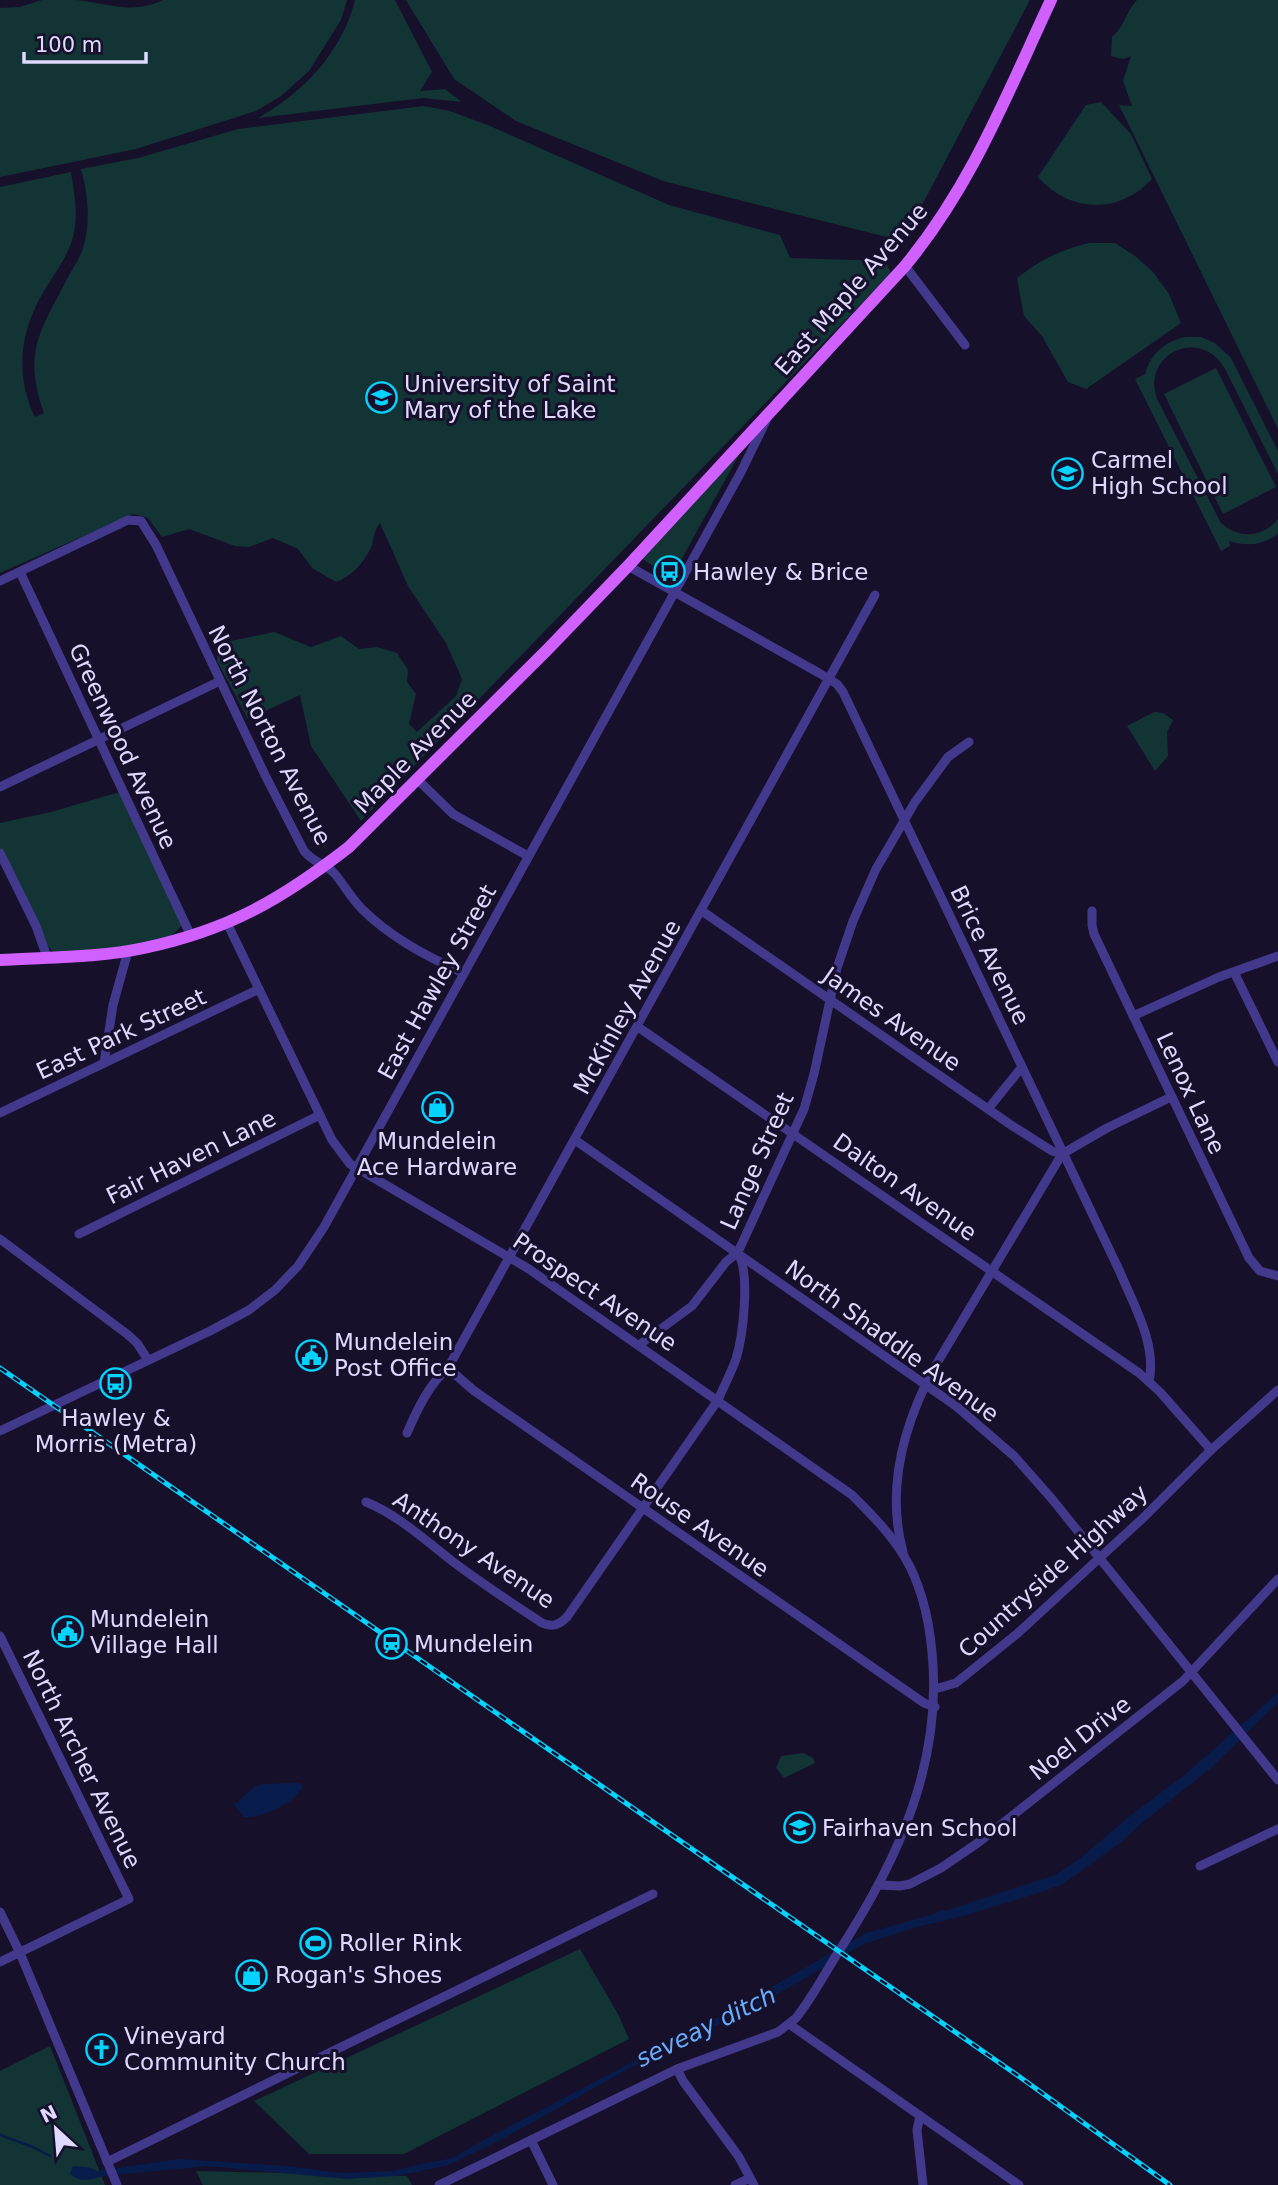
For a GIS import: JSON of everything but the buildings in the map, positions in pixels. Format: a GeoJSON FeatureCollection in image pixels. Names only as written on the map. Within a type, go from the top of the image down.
{"type":"FeatureCollection","features":[{"type":"Feature","properties":{"kind":"main road","name":"East Maple Avenue"},"geometry":{"type":"LineString","coordinates":[[769,413],[905,266],[955,198],[977,159],[1051,0]]}},
{"type":"Feature","properties":{"kind":"main road","name":"Maple Avenue"},"geometry":{"type":"LineString","coordinates":[[0,960],[128,951],[191,936],[227,923],[273,901],[313,876],[349,847],[628,566],[769,413]]}},
{"type":"Feature","properties":{"kind":"street"},"geometry":{"type":"LineString","coordinates":[[905,266],[965,345]]}},
{"type":"Feature","properties":{"kind":"street","name":"East Hawley Street"},"geometry":{"type":"LineString","coordinates":[[0,1431],[249,1310],[275,1290],[308,1253],[741,472],[769,413]]}},
{"type":"Feature","properties":{"kind":"street","name":"North Norton Avenue"},"geometry":{"type":"LineString","coordinates":[[20,572],[128,520],[141,521],[147,528],[295,836],[313,862],[334,872],[344,888],[376,921],[464,973]]}},
{"type":"Feature","properties":{"kind":"street","name":"Brice Avenue"},"geometry":{"type":"LineString","coordinates":[[628,566],[829,679],[843,692],[1138,1314],[1149,1345],[1149,1382]]}},
{"type":"Feature","properties":{"kind":"street"},"geometry":{"type":"LineString","coordinates":[[0,581],[20,572]]}},
{"type":"Feature","properties":{"kind":"street","name":"Greenwood Avenue"},"geometry":{"type":"LineString","coordinates":[[20,572],[191,936]]}},
{"type":"Feature","properties":{"kind":"street","name":"McKinley Avenue"},"geometry":{"type":"LineString","coordinates":[[407,1433],[420,1405],[438,1376],[448,1368],[511,1257],[875,595]]}},
{"type":"Feature","properties":{"kind":"street"},"geometry":{"type":"LineString","coordinates":[[0,787],[220,681]]}},
{"type":"Feature","properties":{"kind":"street","name":"Lange Street"},"geometry":{"type":"LineString","coordinates":[[560,1624],[718,1400],[733,1368],[739,1345],[744,1269],[738,1252],[794,1133],[814,1074],[829,999],[853,921],[876,869],[904,819],[948,757],[969,742]]}},
{"type":"Feature","properties":{"kind":"street"},"geometry":{"type":"LineString","coordinates":[[417,779],[453,814],[528,856]]}},
{"type":"Feature","properties":{"kind":"street"},"geometry":{"type":"LineString","coordinates":[[0,853],[36,926],[47,957]]}},
{"type":"Feature","properties":{"kind":"street","name":"James Avenue"},"geometry":{"type":"LineString","coordinates":[[702,911],[988,1109],[1052,1151],[1062,1154]]}},
{"type":"Feature","properties":{"kind":"street","name":"Lenox Lane"},"geometry":{"type":"LineString","coordinates":[[1092,911],[1091,925],[1094,934],[1249,1258],[1260,1271],[1278,1276]]}},
{"type":"Feature","properties":{"kind":"street","name":"Prospect Avenue"},"geometry":{"type":"LineString","coordinates":[[227,923],[341,1154],[356,1168],[511,1257],[852,1495],[879,1523],[905,1557],[915,1580],[928,1621],[935,1689]]}},
{"type":"Feature","properties":{"kind":"street"},"geometry":{"type":"LineString","coordinates":[[104,1063],[113,1005],[128,951]]}},
{"type":"Feature","properties":{"kind":"street"},"geometry":{"type":"LineString","coordinates":[[1133,1016],[1219,976],[1278,956]]}},
{"type":"Feature","properties":{"kind":"street"},"geometry":{"type":"LineString","coordinates":[[1234,972],[1278,1062]]}},
{"type":"Feature","properties":{"kind":"street","name":"East Park Street"},"geometry":{"type":"LineString","coordinates":[[0,1113],[258,989]]}},
{"type":"Feature","properties":{"kind":"street","name":"Dalton Avenue"},"geometry":{"type":"LineString","coordinates":[[638,1027],[1149,1382]]}},
{"type":"Feature","properties":{"kind":"street"},"geometry":{"type":"LineString","coordinates":[[988,1109],[1022,1067]]}},
{"type":"Feature","properties":{"kind":"street"},"geometry":{"type":"LineString","coordinates":[[905,1557],[897,1522],[900,1457],[906,1432],[925,1384],[1062,1154],[1107,1128],[1171,1097]]}},
{"type":"Feature","properties":{"kind":"street","name":"Fair Haven Lane"},"geometry":{"type":"LineString","coordinates":[[79,1234],[320,1115]]}},
{"type":"Feature","properties":{"kind":"street","name":"North Shaddle Avenue"},"geometry":{"type":"LineString","coordinates":[[575,1140],[925,1384],[965,1413],[1013,1456],[1099,1557],[1278,1780]]}},
{"type":"Feature","properties":{"kind":"street"},"geometry":{"type":"LineString","coordinates":[[0,1239],[127,1334],[137,1343],[148,1360]]}},
{"type":"Feature","properties":{"kind":"street"},"geometry":{"type":"LineString","coordinates":[[639,1345],[692,1307],[728,1260],[738,1252]]}},
{"type":"Feature","properties":{"kind":"street","name":"Rouse Avenue"},"geometry":{"type":"LineString","coordinates":[[448,1368],[473,1390],[859,1659],[934,1707]]}},
{"type":"Feature","properties":{"kind":"street"},"geometry":{"type":"LineString","coordinates":[[1149,1382],[1211,1450]]}},
{"type":"Feature","properties":{"kind":"street","name":"Countryside Highway"},"geometry":{"type":"LineString","coordinates":[[935,1689],[950,1686],[1018,1633],[1278,1390]]}},
{"type":"Feature","properties":{"kind":"street","name":"Anthony Avenue"},"geometry":{"type":"LineString","coordinates":[[366,1502],[411,1529],[453,1562],[542,1623],[551,1626],[560,1624]]}},
{"type":"Feature","properties":{"kind":"street","name":"Noel Drive"},"geometry":{"type":"LineString","coordinates":[[880,1885],[910,1884],[958,1857],[1183,1681],[1278,1579]]}},
{"type":"Feature","properties":{"kind":"street","name":"North Archer Avenue"},"geometry":{"type":"LineString","coordinates":[[0,1636],[129,1899],[20,1953]]}},
{"type":"Feature","properties":{"kind":"street"},"geometry":{"type":"LineString","coordinates":[[439,2185],[677,2069],[764,2038],[789,2024],[802,2010],[880,1885],[902,1837],[926,1761],[935,1689]]}},
{"type":"Feature","properties":{"kind":"street"},"geometry":{"type":"LineString","coordinates":[[1200,1866],[1278,1829]]}},
{"type":"Feature","properties":{"kind":"street"},"geometry":{"type":"LineString","coordinates":[[107,2163],[653,1894]]}},
{"type":"Feature","properties":{"kind":"street"},"geometry":{"type":"LineString","coordinates":[[0,1912],[20,1953],[117,2184]]}},
{"type":"Feature","properties":{"kind":"street"},"geometry":{"type":"LineString","coordinates":[[0,1962],[20,1953]]}},
{"type":"Feature","properties":{"kind":"street"},"geometry":{"type":"LineString","coordinates":[[789,2024],[1019,2185]]}},
{"type":"Feature","properties":{"kind":"street"},"geometry":{"type":"LineString","coordinates":[[677,2069],[752,2181],[735,2185]]}},
{"type":"Feature","properties":{"kind":"street"},"geometry":{"type":"LineString","coordinates":[[920,2116],[917,2130],[923,2185]]}},
{"type":"Feature","properties":{"kind":"street"},"geometry":{"type":"LineString","coordinates":[[531,2140],[553,2185]]}},
{"type":"Feature","properties":{"kind":"green space"},"geometry":{"type":"Polygon","coordinates":[[[42,0],[75,0],[119,7],[140,7],[163,0],[347,0],[341,20],[309,71],[281,96],[256,111],[136,149],[0,177],[0,8],[20,7],[42,0]]]}},
{"type":"Feature","properties":{"kind":"green space"},"geometry":{"type":"Polygon","coordinates":[[[355,0],[395,0],[432,72],[420,91],[445,89],[462,102],[423,98],[258,118],[291,96],[319,69],[341,37],[355,0]]]}},
{"type":"Feature","properties":{"kind":"green space"},"geometry":{"type":"Polygon","coordinates":[[[406,0],[1030,0],[903,241],[663,181],[516,121],[454,79],[406,0]]]}},
{"type":"Feature","properties":{"kind":"green space"},"geometry":{"type":"Polygon","coordinates":[[[1137,0],[1278,0],[1278,429],[1119,105],[1132,106],[1123,81],[1131,56],[1123,59],[1111,56],[1112,37],[1137,0]]]}},
{"type":"Feature","properties":{"kind":"green space"},"geometry":{"type":"Polygon","coordinates":[[[1101,102],[1131,134],[1152,179],[1139,191],[1109,204],[1079,203],[1065,198],[1038,177],[1086,105],[1101,102]]]}},
{"type":"Feature","properties":{"kind":"green space","name":"University of Saint Mary of the Lake"},"geometry":{"type":"Polygon","coordinates":[[[424,106],[450,111],[490,126],[669,205],[780,235],[790,258],[885,261],[891,273],[361,821],[311,746],[300,695],[248,719],[217,661],[217,644],[274,632],[311,647],[341,636],[359,649],[377,647],[397,653],[408,670],[407,682],[416,694],[409,724],[417,732],[456,696],[462,679],[446,643],[408,586],[380,523],[370,550],[363,560],[351,573],[336,582],[312,568],[298,549],[273,538],[249,547],[235,546],[189,529],[162,537],[148,518],[133,514],[0,573],[0,187],[71,172],[75,196],[73,237],[63,261],[33,313],[24,343],[22,358],[25,387],[35,417],[44,413],[35,373],[38,342],[50,312],[80,255],[87,228],[88,208],[81,169],[138,158],[238,129],[424,106]]]}},
{"type":"Feature","properties":{"kind":"green space"},"geometry":{"type":"Polygon","coordinates":[[[1090,243],[1115,243],[1135,256],[1153,272],[1169,294],[1181,323],[1086,389],[1068,382],[1042,336],[1024,316],[1017,278],[1051,256],[1090,243]]]}},
{"type":"Feature","properties":{"kind":"green space"},"geometry":{"type":"Polygon","coordinates":[[[1186,337],[1201,337],[1215,343],[1231,358],[1278,451],[1278,474],[1225,369],[1215,356],[1202,349],[1189,347],[1165,358],[1157,369],[1154,383],[1157,399],[1221,523],[1235,532],[1250,534],[1265,530],[1278,519],[1278,534],[1267,541],[1242,544],[1229,541],[1230,546],[1221,551],[1135,379],[1145,374],[1160,349],[1186,337]]]}},
{"type":"Feature","properties":{"kind":"green space"},"geometry":{"type":"Polygon","coordinates":[[[1216,368],[1276,487],[1223,514],[1164,394],[1216,368]]]}},
{"type":"Feature","properties":{"kind":"green space"},"geometry":{"type":"Polygon","coordinates":[[[740,453],[675,571],[671,568],[667,574],[642,559],[740,453]]]}},
{"type":"Feature","properties":{"kind":"green space"},"geometry":{"type":"Polygon","coordinates":[[[1154,712],[1163,713],[1173,720],[1167,732],[1168,756],[1155,771],[1127,726],[1154,712]]]}},
{"type":"Feature","properties":{"kind":"green space"},"geometry":{"type":"Polygon","coordinates":[[[123,791],[184,921],[162,941],[145,947],[108,953],[57,956],[42,940],[0,852],[0,823],[51,812],[123,791]]]}},
{"type":"Feature","properties":{"kind":"green space"},"geometry":{"type":"Polygon","coordinates":[[[803,1753],[813,1758],[815,1763],[784,1778],[776,1768],[781,1756],[803,1753]]]}},
{"type":"Feature","properties":{"kind":"green space"},"geometry":{"type":"Polygon","coordinates":[[[580,1949],[618,2014],[629,2039],[404,2154],[309,2154],[254,2101],[580,1949]]]}},
{"type":"Feature","properties":{"kind":"green space"},"geometry":{"type":"Polygon","coordinates":[[[50,2046],[105,2185],[0,2185],[0,2071],[50,2046]]]}},
{"type":"Feature","properties":{"kind":"green space"},"geometry":{"type":"Polygon","coordinates":[[[196,2171],[407,2176],[412,2185],[203,2185],[196,2171]]]}},
{"type":"Feature","properties":{"kind":"water","name":"seveay ditch"},"geometry":{"type":"Polygon","coordinates":[[[1278,1693],[1278,1702],[1211,1768],[1120,1843],[1063,1884],[864,1944],[755,2007],[628,2069],[506,2137],[449,2165],[397,2176],[346,2179],[208,2166],[85,2180],[70,2173],[73,2166],[97,2171],[179,2159],[287,2166],[339,2173],[395,2171],[453,2158],[728,2012],[866,1933],[945,1911],[1055,1875],[1182,1777],[1278,1693]]]}},
{"type":"Feature","properties":{"kind":"water"},"geometry":{"type":"Polygon","coordinates":[[[299,1783],[303,1786],[294,1798],[269,1812],[244,1817],[234,1805],[254,1787],[262,1784],[299,1783]]]}},
{"type":"Feature","properties":{"kind":"waterway"},"geometry":{"type":"LineString","coordinates":[[0,2135],[50,2156]]}},
{"type":"Feature","properties":{"kind":"railway"},"geometry":{"type":"LineString","coordinates":[[0,1368],[1017,2075],[1170,2185]]}},
{"type":"Feature","properties":{"kind":"place","name":"University of Saint Mary of the Lake"},"geometry":{"type":"Point","coordinates":[381,397]}},
{"type":"Feature","properties":{"kind":"place","name":"Carmel High School"},"geometry":{"type":"Point","coordinates":[1068,473]}},
{"type":"Feature","properties":{"kind":"place","name":"Hawley & Brice"},"geometry":{"type":"Point","coordinates":[670,572]}},
{"type":"Feature","properties":{"kind":"place","name":"Mundelein Ace Hardware"},"geometry":{"type":"Point","coordinates":[437,1107]}},
{"type":"Feature","properties":{"kind":"place","name":"Mundelein Post Office"},"geometry":{"type":"Point","coordinates":[311,1355]}},
{"type":"Feature","properties":{"kind":"place","name":"Hawley & Morris (Metra)"},"geometry":{"type":"Point","coordinates":[116,1384]}},
{"type":"Feature","properties":{"kind":"place","name":"Mundelein Village Hall"},"geometry":{"type":"Point","coordinates":[67,1632]}},
{"type":"Feature","properties":{"kind":"place","name":"Mundelein"},"geometry":{"type":"Point","coordinates":[391,1644]}},
{"type":"Feature","properties":{"kind":"place","name":"Fairhaven School"},"geometry":{"type":"Point","coordinates":[799,1828]}},
{"type":"Feature","properties":{"kind":"place","name":"Roller Rink"},"geometry":{"type":"Point","coordinates":[316,1943]}},
{"type":"Feature","properties":{"kind":"place","name":"Rogan's Shoes"},"geometry":{"type":"Point","coordinates":[252,1975]}},
{"type":"Feature","properties":{"kind":"place","name":"Vineyard Community Church"},"geometry":{"type":"Point","coordinates":[101,2049]}}]}
